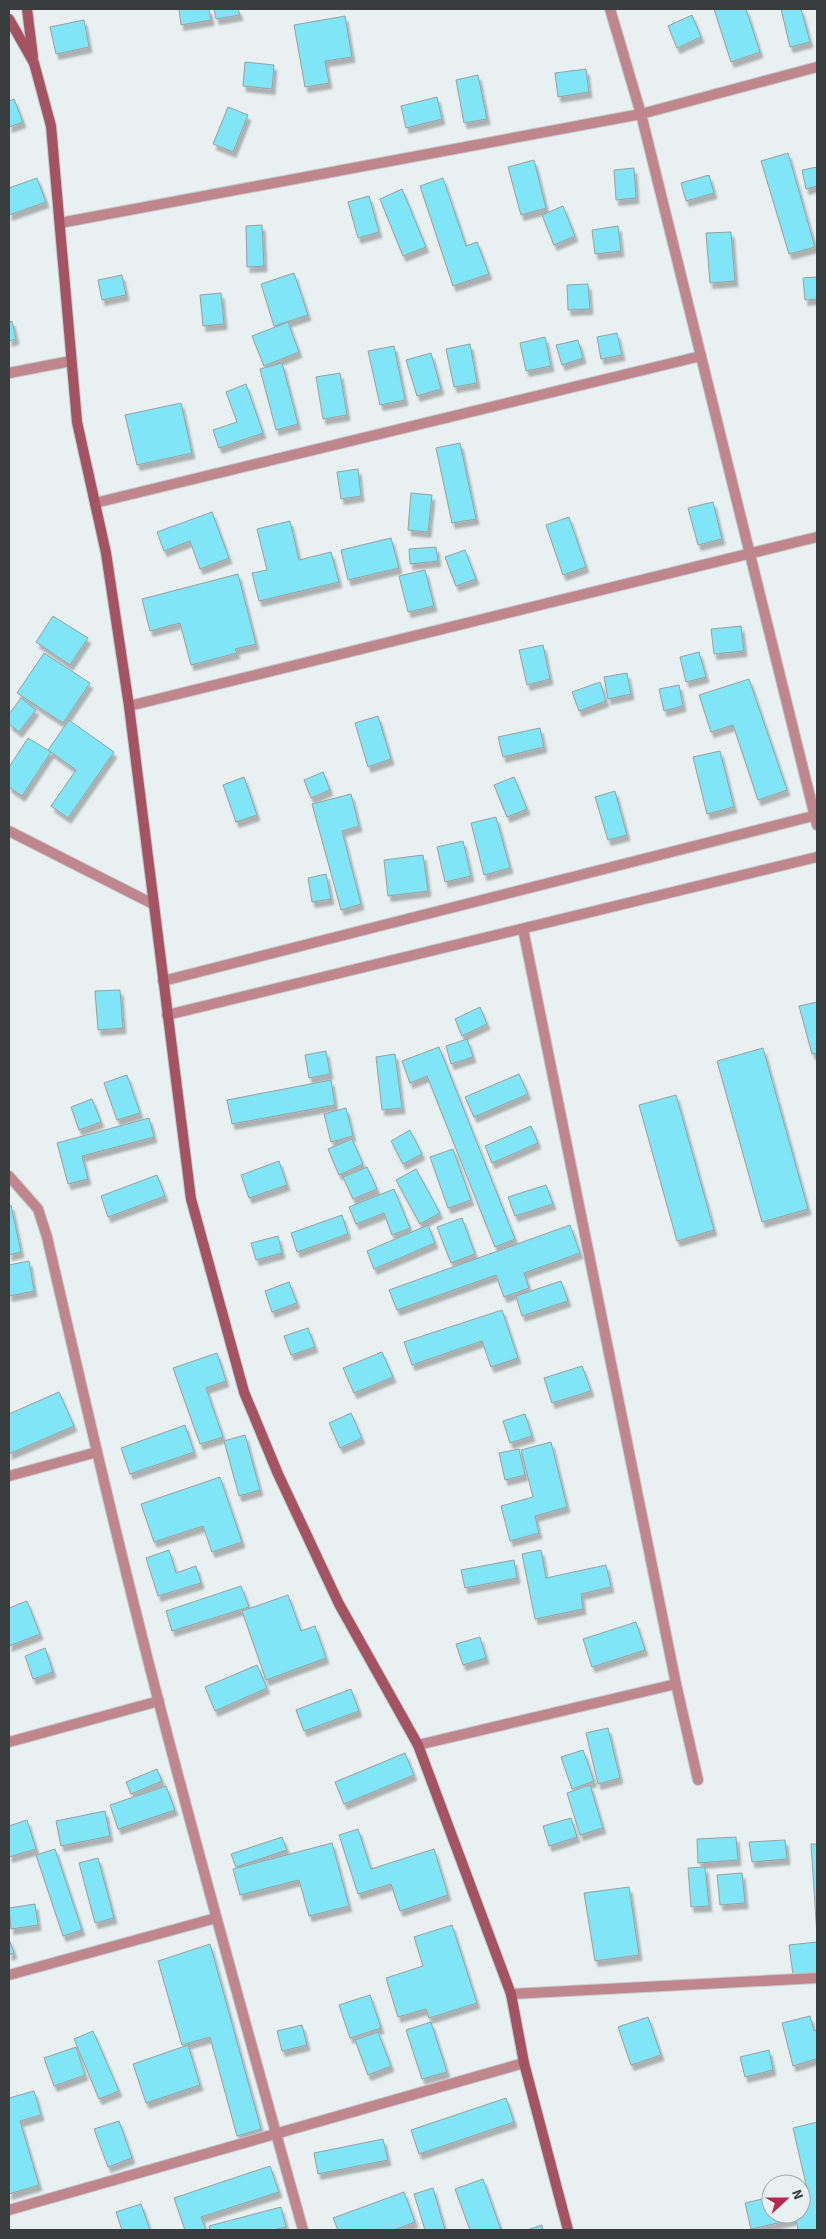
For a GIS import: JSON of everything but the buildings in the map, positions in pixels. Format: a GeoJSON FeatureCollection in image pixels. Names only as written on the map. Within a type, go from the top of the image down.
{"type":"FeatureCollection","features":[{"type":"Feature","properties":{"kind":"street"},"geometry":{"type":"LineString","coordinates":[[27,9],[34,63],[51,126],[76,422],[106,553],[129,706],[191,1199],[244,1392],[278,1474],[339,1604],[418,1745],[511,1994],[524,2063],[568,2230]]}},
{"type":"Feature","properties":{"kind":"street"},"geometry":{"type":"LineString","coordinates":[[163,981],[816,819],[641,114],[610,9]]}},
{"type":"Feature","properties":{"kind":"street"},"geometry":{"type":"LineString","coordinates":[[9,19],[34,63]]}},
{"type":"Feature","properties":{"kind":"street"},"geometry":{"type":"LineString","coordinates":[[60,224],[641,114],[817,67]]}},
{"type":"Feature","properties":{"kind":"street"},"geometry":{"type":"LineString","coordinates":[[95,503],[701,356]]}},
{"type":"Feature","properties":{"kind":"street"},"geometry":{"type":"LineString","coordinates":[[9,373],[71,361]]}},
{"type":"Feature","properties":{"kind":"street"},"geometry":{"type":"LineString","coordinates":[[129,706],[817,537]]}},
{"type":"Feature","properties":{"kind":"street"},"geometry":{"type":"LineString","coordinates":[[9,831],[153,904]]}},
{"type":"Feature","properties":{"kind":"street"},"geometry":{"type":"LineString","coordinates":[[167,1015],[817,857]]}},
{"type":"Feature","properties":{"kind":"street"},"geometry":{"type":"LineString","coordinates":[[523,929],[676,1684],[698,1780]]}},
{"type":"Feature","properties":{"kind":"street"},"geometry":{"type":"LineString","coordinates":[[9,1176],[38,1209],[47,1237],[96,1452],[159,1702],[216,1918],[303,2230]]}},
{"type":"Feature","properties":{"kind":"street"},"geometry":{"type":"LineString","coordinates":[[9,1476],[96,1452]]}},
{"type":"Feature","properties":{"kind":"street"},"geometry":{"type":"LineString","coordinates":[[418,1745],[676,1684]]}},
{"type":"Feature","properties":{"kind":"street"},"geometry":{"type":"LineString","coordinates":[[9,1742],[159,1702]]}},
{"type":"Feature","properties":{"kind":"street"},"geometry":{"type":"LineString","coordinates":[[9,1975],[216,1918]]}},
{"type":"Feature","properties":{"kind":"street"},"geometry":{"type":"LineString","coordinates":[[511,1994],[817,1978]]}},
{"type":"Feature","properties":{"kind":"street"},"geometry":{"type":"LineString","coordinates":[[9,2210],[524,2063]]}}]}
